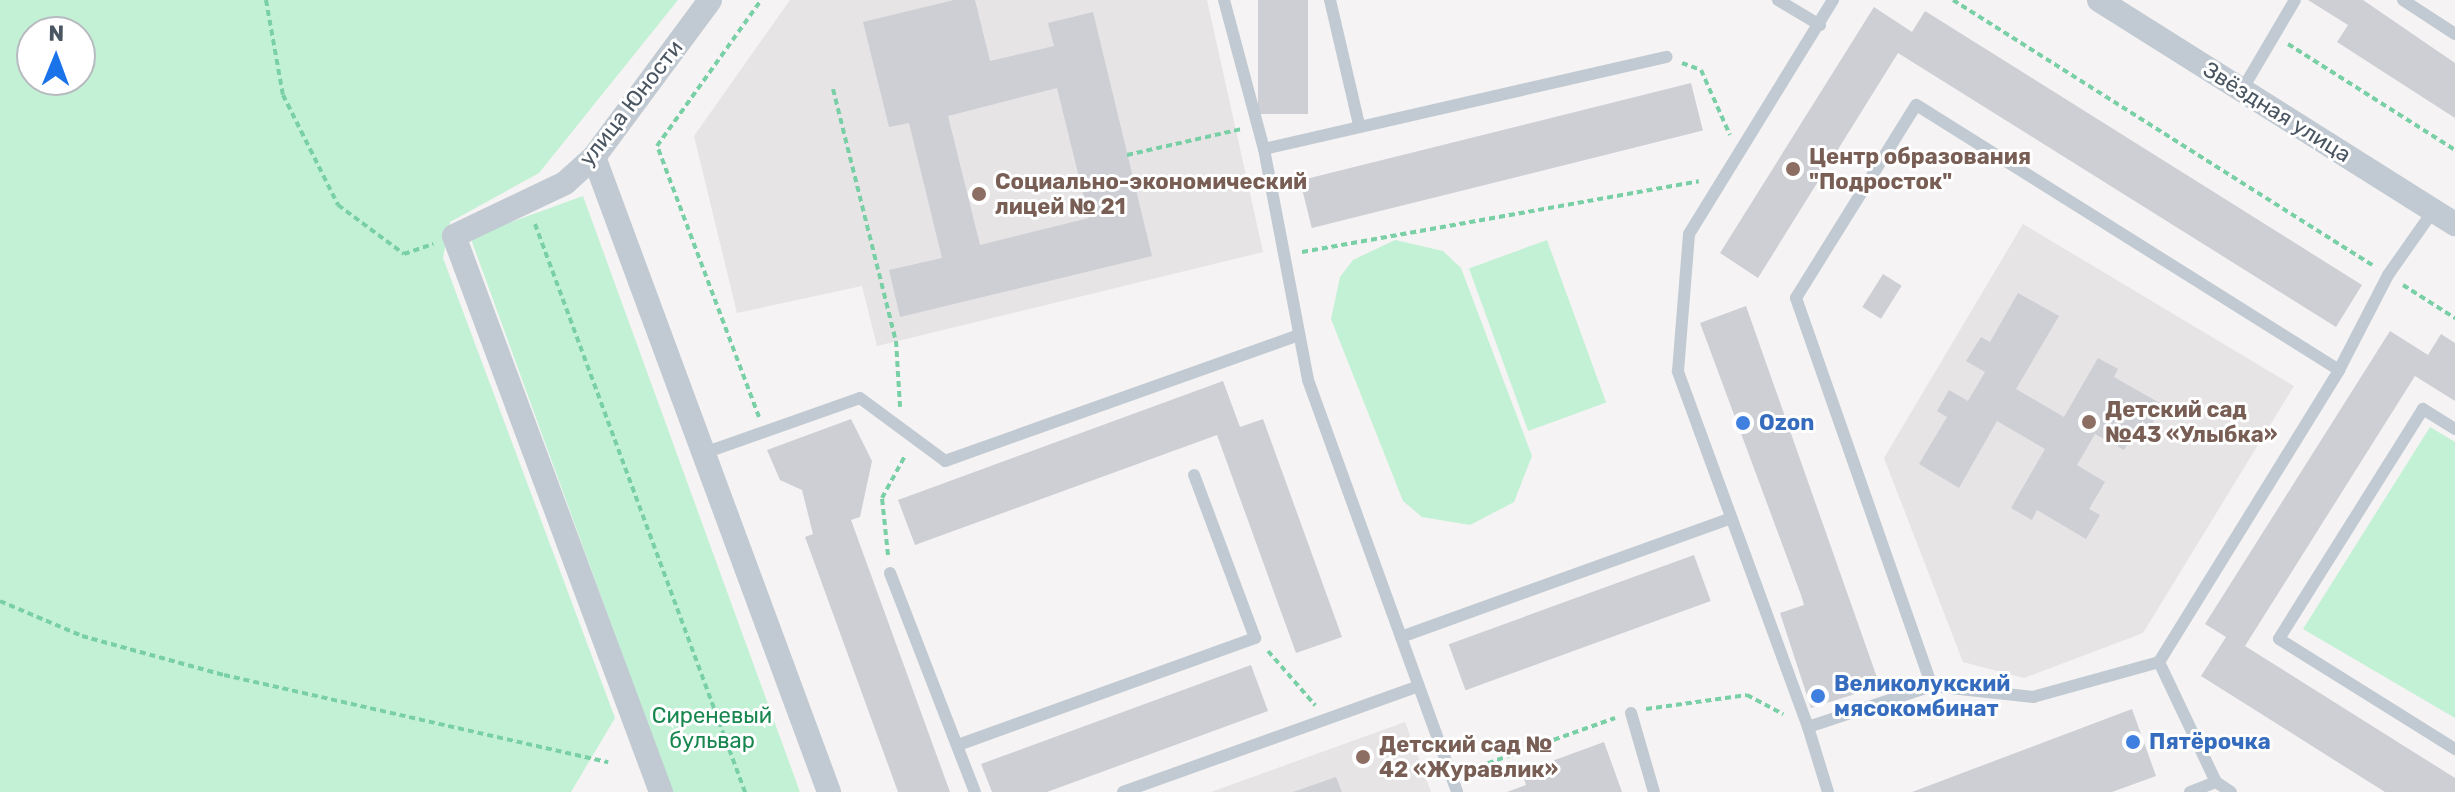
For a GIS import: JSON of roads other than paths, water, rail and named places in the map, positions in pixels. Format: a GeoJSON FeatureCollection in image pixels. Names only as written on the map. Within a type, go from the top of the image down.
{"type":"FeatureCollection","features":[{"type":"Feature","properties":{"kind":"street","name":"улица Юности"},"geometry":{"type":"LineString","coordinates":[[661,792],[454,236],[565,183],[594,157],[710,0]]}},
{"type":"Feature","properties":{"kind":"street","name":"Звёздная улица"},"geometry":{"type":"LineString","coordinates":[[2099,0],[2455,224]]}},
{"type":"Feature","properties":{"kind":"street"},"geometry":{"type":"LineString","coordinates":[[594,157],[707,452],[829,792]]}},
{"type":"Feature","properties":{"kind":"lane"},"geometry":{"type":"LineString","coordinates":[[1224,0],[1259,124],[1308,380],[1457,792]]}},
{"type":"Feature","properties":{"kind":"lane"},"geometry":{"type":"LineString","coordinates":[[1330,0],[1359,125]]}},
{"type":"Feature","properties":{"kind":"lane"},"geometry":{"type":"LineString","coordinates":[[1778,0],[1820,25]]}},
{"type":"Feature","properties":{"kind":"lane"},"geometry":{"type":"LineString","coordinates":[[1828,792],[1808,727],[1678,371],[1689,234],[1833,0]]}},
{"type":"Feature","properties":{"kind":"lane"},"geometry":{"type":"LineString","coordinates":[[2242,90],[2295,0]]}},
{"type":"Feature","properties":{"kind":"lane"},"geometry":{"type":"LineString","coordinates":[[2403,0],[2455,34]]}},
{"type":"Feature","properties":{"kind":"lane"},"geometry":{"type":"LineString","coordinates":[[1264,149],[1667,57]]}},
{"type":"Feature","properties":{"kind":"lane"},"geometry":{"type":"LineString","coordinates":[[1932,686],[1796,298],[1916,105],[2339,370]]}},
{"type":"Feature","properties":{"kind":"lane"},"geometry":{"type":"LineString","coordinates":[[1808,727],[1932,686],[2033,697],[2159,662],[2339,370],[2388,275],[2433,211]]}},
{"type":"Feature","properties":{"kind":"lane"},"geometry":{"type":"LineString","coordinates":[[707,452],[860,398],[945,461],[1299,335]]}},
{"type":"Feature","properties":{"kind":"lane"},"geometry":{"type":"LineString","coordinates":[[2455,429],[2423,409],[2279,639],[2455,749]]}},
{"type":"Feature","properties":{"kind":"lane"},"geometry":{"type":"LineString","coordinates":[[958,745],[1255,638],[1194,475]]}},
{"type":"Feature","properties":{"kind":"lane"},"geometry":{"type":"LineString","coordinates":[[1401,637],[1731,518]]}},
{"type":"Feature","properties":{"kind":"lane"},"geometry":{"type":"LineString","coordinates":[[890,573],[975,792]]}},
{"type":"Feature","properties":{"kind":"lane"},"geometry":{"type":"LineString","coordinates":[[2159,662],[2216,782],[2231,792]]}},
{"type":"Feature","properties":{"kind":"lane"},"geometry":{"type":"LineString","coordinates":[[1123,792],[1419,686]]}},
{"type":"Feature","properties":{"kind":"lane"},"geometry":{"type":"LineString","coordinates":[[1631,713],[1654,792]]}},
{"type":"Feature","properties":{"kind":"lane"},"geometry":{"type":"LineString","coordinates":[[2190,792],[2216,782]]}},
{"type":"Feature","properties":{"kind":"place","name":"Центр образования \"Подросток\""},"geometry":{"type":"Point","coordinates":[1793,169]}},
{"type":"Feature","properties":{"kind":"place","name":"Социально-экономический лицей № 21"},"geometry":{"type":"Point","coordinates":[979,194]}},
{"type":"Feature","properties":{"kind":"place","name":"Детский сад №43 «Улыбка»"},"geometry":{"type":"Point","coordinates":[2089,422]}},
{"type":"Feature","properties":{"kind":"place","name":"Ozon"},"geometry":{"type":"Point","coordinates":[1743,423]}},
{"type":"Feature","properties":{"kind":"place","name":"Великолукский мясокомбинат"},"geometry":{"type":"Point","coordinates":[1818,696]}},
{"type":"Feature","properties":{"kind":"place","name":"Пятёрочка"},"geometry":{"type":"Point","coordinates":[2133,742]}},
{"type":"Feature","properties":{"kind":"place","name":"Детский сад № 42 «Журавлик»"},"geometry":{"type":"Point","coordinates":[1363,757]}},
{"type":"Feature","properties":{"kind":"park label","name":"Сиреневый бульвар"},"geometry":{"type":"Point","coordinates":[712,728]}}]}
